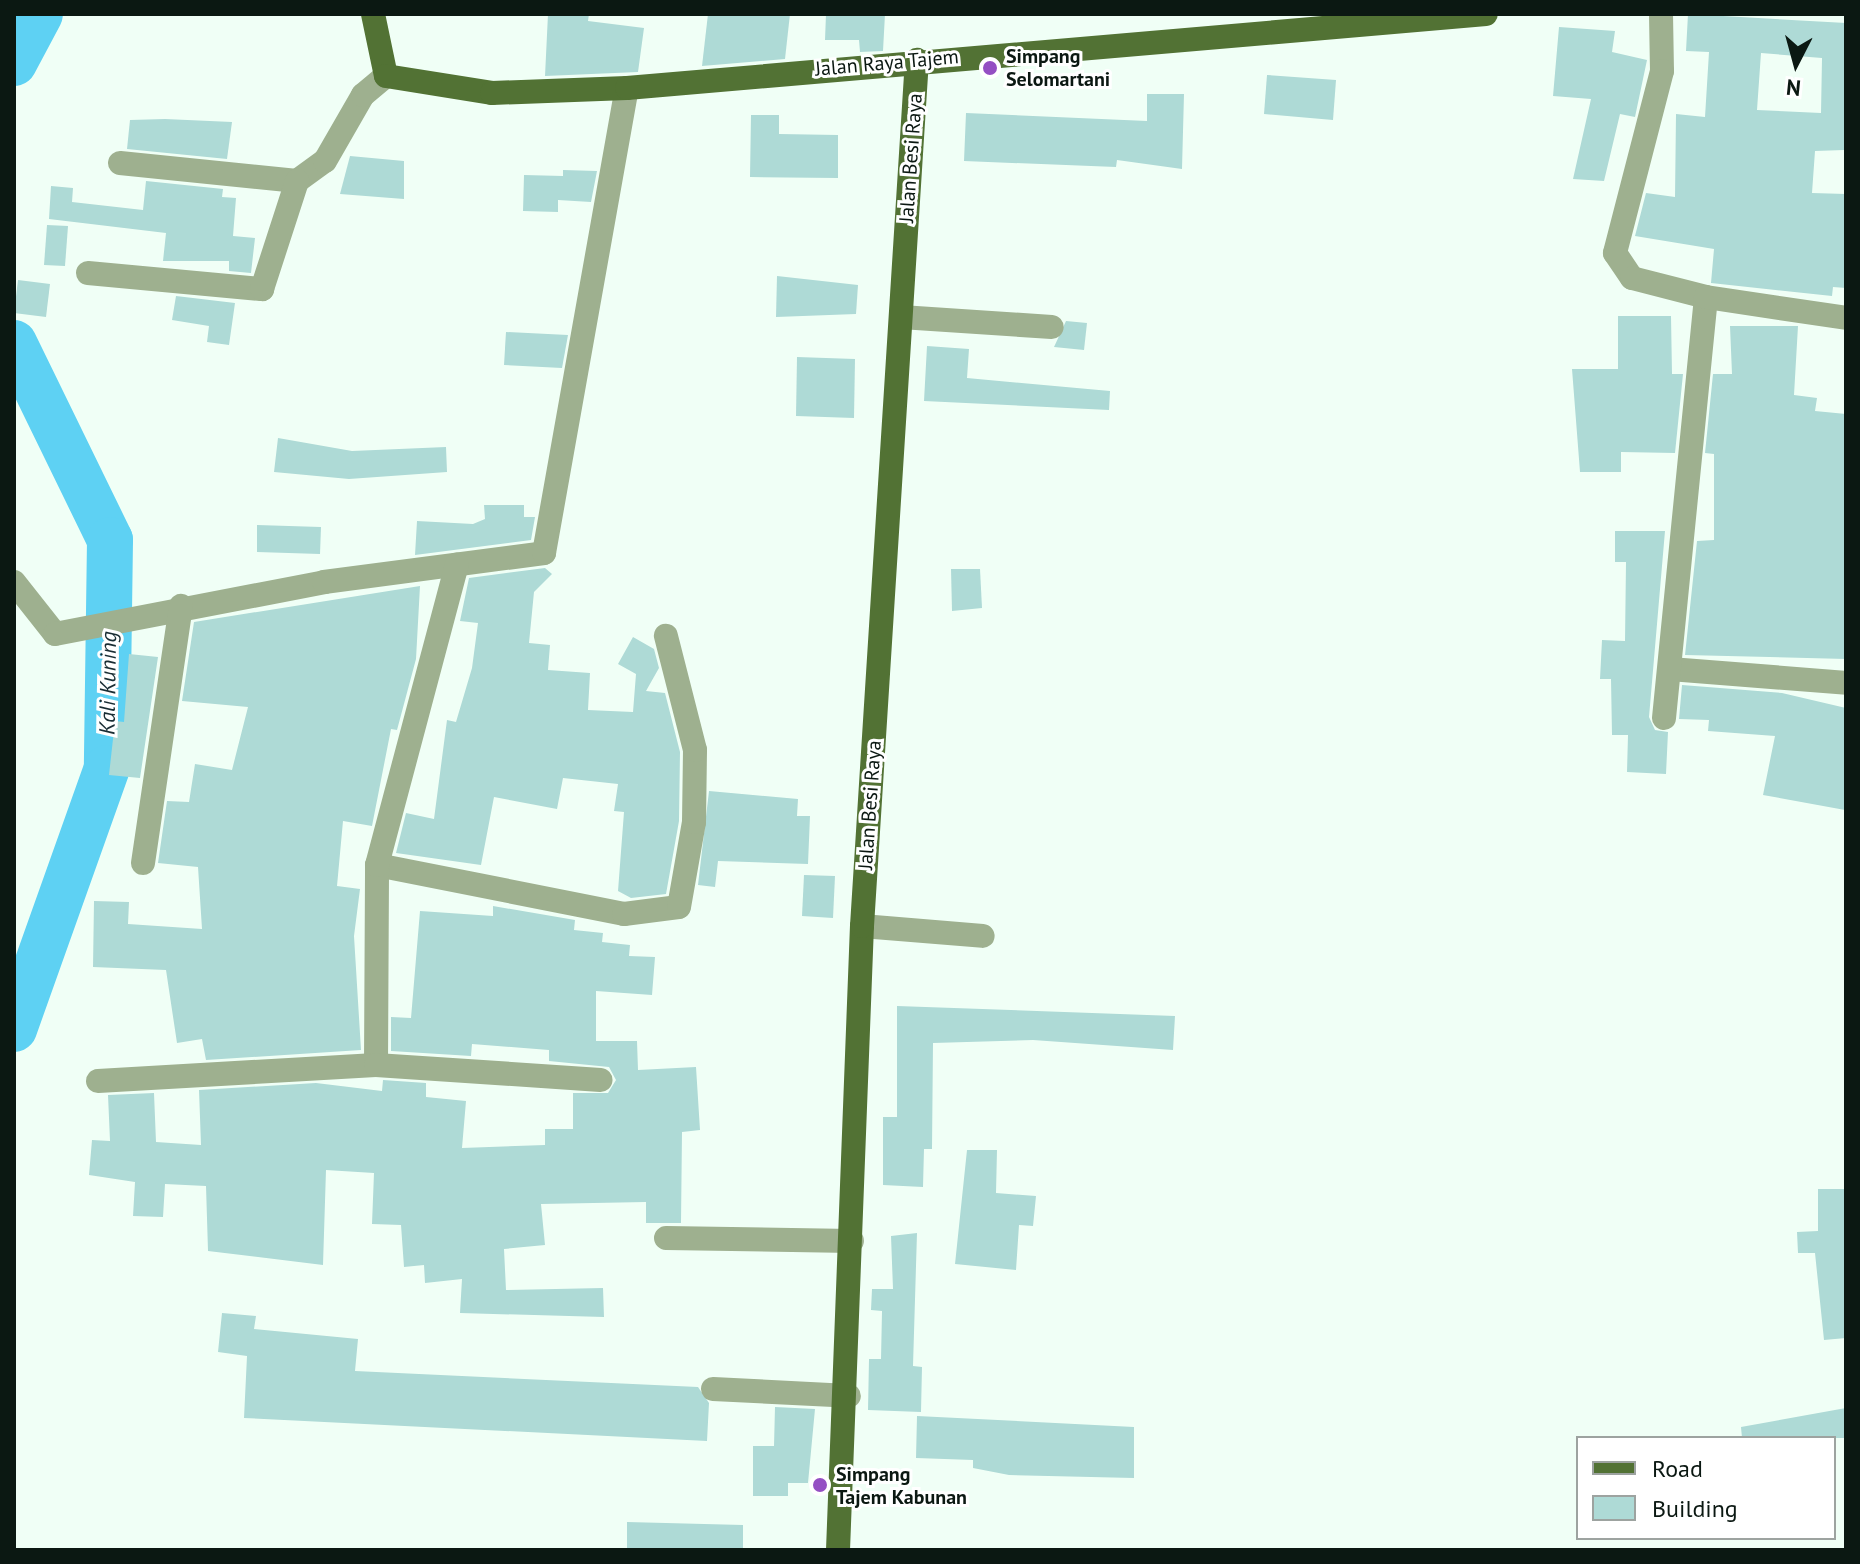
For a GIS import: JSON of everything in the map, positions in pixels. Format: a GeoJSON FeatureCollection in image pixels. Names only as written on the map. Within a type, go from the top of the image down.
{"type":"FeatureCollection","features":[{"type":"Feature","properties":{"kind":"main road"},"geometry":{"type":"LineString","coordinates":[[373,14],[386,76]]}},
{"type":"Feature","properties":{"kind":"main road","name":"Jalan Raya Tajem"},"geometry":{"type":"LineString","coordinates":[[386,76],[450,92],[627,88],[917,60],[1486,14]]}},
{"type":"Feature","properties":{"kind":"main road","name":"Jalan Besi Raya"},"geometry":{"type":"LineString","coordinates":[[838,1550],[849,1396],[862,926],[917,60]]}},
{"type":"Feature","properties":{"kind":"street"},"geometry":{"type":"LineString","coordinates":[[1661,14],[1662,71],[1615,253],[1632,278],[1706,297],[1846,318]]}},
{"type":"Feature","properties":{"kind":"street"},"geometry":{"type":"LineString","coordinates":[[88,273],[262,289],[297,181],[325,161],[363,95],[386,76]]}},
{"type":"Feature","properties":{"kind":"street"},"geometry":{"type":"LineString","coordinates":[[14,582],[55,634],[181,606],[457,564],[535,557],[549,546],[627,88]]}},
{"type":"Feature","properties":{"kind":"street"},"geometry":{"type":"LineString","coordinates":[[120,163],[297,181]]}},
{"type":"Feature","properties":{"kind":"street"},"geometry":{"type":"LineString","coordinates":[[1664,718],[1706,297]]}},
{"type":"Feature","properties":{"kind":"street"},"geometry":{"type":"LineString","coordinates":[[901,317],[1052,327]]}},
{"type":"Feature","properties":{"kind":"street"},"geometry":{"type":"LineString","coordinates":[[376,1065],[377,865],[457,564]]}},
{"type":"Feature","properties":{"kind":"street"},"geometry":{"type":"LineString","coordinates":[[143,863],[181,606]]}},
{"type":"Feature","properties":{"kind":"street"},"geometry":{"type":"LineString","coordinates":[[377,865],[624,914],[679,907],[694,822],[695,750],[666,636]]}},
{"type":"Feature","properties":{"kind":"street"},"geometry":{"type":"LineString","coordinates":[[1670,669],[1846,683]]}},
{"type":"Feature","properties":{"kind":"street"},"geometry":{"type":"LineString","coordinates":[[862,926],[983,936]]}},
{"type":"Feature","properties":{"kind":"street"},"geometry":{"type":"LineString","coordinates":[[98,1081],[376,1065],[601,1080]]}},
{"type":"Feature","properties":{"kind":"street"},"geometry":{"type":"LineString","coordinates":[[666,1238],[852,1241]]}},
{"type":"Feature","properties":{"kind":"street"},"geometry":{"type":"LineString","coordinates":[[713,1389],[849,1396]]}},
{"type":"Feature","properties":{"kind":"building"},"geometry":{"type":"Polygon","coordinates":[[[548,14],[589,14],[588,21],[644,28],[638,72],[545,76],[548,14]]]}},
{"type":"Feature","properties":{"kind":"building"},"geometry":{"type":"Polygon","coordinates":[[[708,14],[790,14],[785,59],[702,66],[708,14]]]}},
{"type":"Feature","properties":{"kind":"building"},"geometry":{"type":"Polygon","coordinates":[[[826,14],[885,14],[883,51],[860,52],[859,40],[825,40],[826,14]]]}},
{"type":"Feature","properties":{"kind":"building"},"geometry":{"type":"Polygon","coordinates":[[[1688,14],[1846,23],[1844,150],[1815,151],[1812,193],[1846,194],[1846,288],[1833,287],[1832,296],[1711,283],[1714,249],[1635,236],[1646,193],[1675,197],[1676,114],[1705,117],[1709,52],[1686,51],[1688,14]],[[1761,53],[1757,110],[1821,113],[1822,58],[1761,53]]]}},
{"type":"Feature","properties":{"kind":"building"},"geometry":{"type":"Polygon","coordinates":[[[1559,27],[1615,31],[1612,52],[1647,60],[1635,117],[1620,114],[1604,181],[1573,179],[1591,99],[1553,96],[1559,27]]]}},
{"type":"Feature","properties":{"kind":"building"},"geometry":{"type":"Polygon","coordinates":[[[1267,75],[1336,80],[1333,120],[1264,114],[1267,75]]]}},
{"type":"Feature","properties":{"kind":"building"},"geometry":{"type":"Polygon","coordinates":[[[1147,94],[1184,94],[1182,169],[1117,160],[1116,167],[964,161],[966,113],[1147,121],[1147,94]]]}},
{"type":"Feature","properties":{"kind":"building"},"geometry":{"type":"Polygon","coordinates":[[[751,115],[779,115],[779,134],[838,135],[838,178],[750,177],[751,115]]]}},
{"type":"Feature","properties":{"kind":"building"},"geometry":{"type":"Polygon","coordinates":[[[130,120],[232,122],[227,159],[127,149],[130,120]]]}},
{"type":"Feature","properties":{"kind":"building"},"geometry":{"type":"Polygon","coordinates":[[[350,156],[404,161],[404,199],[340,194],[350,156]]]}},
{"type":"Feature","properties":{"kind":"building"},"geometry":{"type":"Polygon","coordinates":[[[563,170],[597,171],[591,202],[558,200],[558,212],[523,211],[524,175],[563,176],[563,170]]]}},
{"type":"Feature","properties":{"kind":"building"},"geometry":{"type":"Polygon","coordinates":[[[146,181],[223,189],[222,197],[236,198],[233,236],[255,238],[251,273],[229,271],[229,261],[163,261],[166,233],[49,219],[51,186],[73,188],[72,202],[143,210],[146,181]]]}},
{"type":"Feature","properties":{"kind":"building"},"geometry":{"type":"Polygon","coordinates":[[[47,225],[68,226],[65,266],[44,265],[47,225]]]}},
{"type":"Feature","properties":{"kind":"building"},"geometry":{"type":"Polygon","coordinates":[[[777,276],[858,285],[856,314],[776,317],[777,276]]]}},
{"type":"Feature","properties":{"kind":"building"},"geometry":{"type":"Polygon","coordinates":[[[18,280],[50,284],[46,317],[14,313],[18,280]]]}},
{"type":"Feature","properties":{"kind":"building"},"geometry":{"type":"Polygon","coordinates":[[[176,296],[235,303],[229,345],[207,342],[209,326],[172,320],[176,296]]]}},
{"type":"Feature","properties":{"kind":"building"},"geometry":{"type":"Polygon","coordinates":[[[1618,316],[1671,316],[1672,374],[1683,374],[1675,453],[1621,452],[1621,472],[1580,472],[1572,369],[1618,369],[1618,316]]]}},
{"type":"Feature","properties":{"kind":"building"},"geometry":{"type":"Polygon","coordinates":[[[1066,321],[1087,323],[1084,350],[1054,347],[1066,321]]]}},
{"type":"Feature","properties":{"kind":"building"},"geometry":{"type":"Polygon","coordinates":[[[1730,326],[1798,326],[1794,395],[1817,398],[1815,411],[1846,414],[1846,659],[1685,655],[1697,541],[1714,540],[1714,454],[1705,453],[1713,374],[1732,374],[1730,326]]]}},
{"type":"Feature","properties":{"kind":"building"},"geometry":{"type":"Polygon","coordinates":[[[506,332],[568,335],[562,368],[504,365],[506,332]]]}},
{"type":"Feature","properties":{"kind":"building"},"geometry":{"type":"Polygon","coordinates":[[[927,346],[969,349],[967,378],[1110,391],[1109,410],[924,401],[927,346]]]}},
{"type":"Feature","properties":{"kind":"building"},"geometry":{"type":"Polygon","coordinates":[[[797,357],[855,359],[854,418],[796,416],[797,357]]]}},
{"type":"Feature","properties":{"kind":"building"},"geometry":{"type":"Polygon","coordinates":[[[278,438],[352,451],[446,447],[447,472],[349,479],[274,472],[278,438]]]}},
{"type":"Feature","properties":{"kind":"building"},"geometry":{"type":"Polygon","coordinates":[[[484,505],[524,505],[524,517],[535,517],[531,540],[415,555],[417,521],[473,524],[485,519],[484,505]]]}},
{"type":"Feature","properties":{"kind":"building"},"geometry":{"type":"Polygon","coordinates":[[[257,525],[321,527],[320,554],[257,552],[257,525]]]}},
{"type":"Feature","properties":{"kind":"building"},"geometry":{"type":"Polygon","coordinates":[[[1615,531],[1665,531],[1649,717],[1655,730],[1668,732],[1666,774],[1627,772],[1628,735],[1612,735],[1611,679],[1600,679],[1602,640],[1625,641],[1626,562],[1615,562],[1615,531]]]}},
{"type":"Feature","properties":{"kind":"building"},"geometry":{"type":"Polygon","coordinates":[[[545,568],[552,574],[534,592],[529,643],[550,645],[548,670],[590,673],[588,710],[633,712],[636,674],[618,664],[633,637],[654,649],[659,668],[646,691],[665,693],[680,752],[679,821],[666,894],[631,898],[618,891],[624,812],[614,811],[618,784],[563,778],[557,809],[494,797],[481,865],[396,853],[406,813],[434,819],[447,720],[456,722],[472,668],[478,623],[460,621],[469,578],[545,568]]]}},
{"type":"Feature","properties":{"kind":"building"},"geometry":{"type":"Polygon","coordinates":[[[951,569],[980,569],[982,608],[952,611],[951,569]]]}},
{"type":"Feature","properties":{"kind":"building"},"geometry":{"type":"Polygon","coordinates":[[[420,586],[416,659],[397,730],[391,729],[372,826],[343,821],[337,886],[360,889],[354,936],[361,1050],[206,1060],[202,1039],[177,1043],[166,970],[93,967],[94,901],[129,902],[128,924],[202,929],[198,867],[158,863],[167,801],[189,802],[195,764],[232,770],[248,707],[182,701],[194,622],[420,586]]]}},
{"type":"Feature","properties":{"kind":"building"},"geometry":{"type":"Polygon","coordinates":[[[129,654],[158,657],[140,778],[109,775],[115,721],[124,722],[129,654]]]}},
{"type":"Feature","properties":{"kind":"building"},"geometry":{"type":"Polygon","coordinates":[[[1682,685],[1782,693],[1846,708],[1845,810],[1763,795],[1775,736],[1708,731],[1709,720],[1679,719],[1682,685]]]}},
{"type":"Feature","properties":{"kind":"building"},"geometry":{"type":"Polygon","coordinates":[[[709,791],[798,799],[797,816],[810,816],[808,864],[718,861],[715,887],[698,885],[709,791]]]}},
{"type":"Feature","properties":{"kind":"building"},"geometry":{"type":"Polygon","coordinates":[[[804,875],[835,876],[833,918],[802,916],[804,875]]]}},
{"type":"Feature","properties":{"kind":"building"},"geometry":{"type":"Polygon","coordinates":[[[493,906],[575,920],[574,930],[603,933],[602,942],[630,945],[629,956],[655,957],[652,995],[596,991],[596,1041],[637,1041],[638,1070],[696,1067],[700,1130],[682,1132],[681,1223],[646,1223],[646,1202],[541,1204],[545,1245],[504,1249],[506,1290],[603,1288],[604,1317],[460,1313],[462,1279],[425,1283],[424,1265],[404,1267],[401,1225],[372,1224],[374,1173],[326,1170],[323,1265],[208,1251],[206,1186],[165,1184],[163,1217],[133,1216],[135,1182],[89,1175],[92,1140],[110,1141],[108,1095],[154,1093],[156,1142],[201,1145],[199,1090],[316,1083],[382,1091],[383,1080],[426,1083],[426,1097],[466,1101],[462,1148],[545,1145],[545,1129],[573,1129],[573,1093],[608,1093],[616,1080],[609,1067],[549,1061],[549,1050],[472,1044],[471,1056],[391,1051],[391,1017],[411,1018],[420,911],[493,916],[493,906]]]}},
{"type":"Feature","properties":{"kind":"building"},"geometry":{"type":"Polygon","coordinates":[[[897,1006],[1175,1016],[1173,1050],[1033,1040],[933,1043],[932,1149],[924,1149],[923,1187],[883,1185],[883,1117],[897,1117],[897,1006]]]}},
{"type":"Feature","properties":{"kind":"building"},"geometry":{"type":"Polygon","coordinates":[[[967,1150],[997,1150],[996,1193],[1036,1196],[1033,1226],[1019,1225],[1016,1270],[955,1264],[967,1150]]]}},
{"type":"Feature","properties":{"kind":"building"},"geometry":{"type":"Polygon","coordinates":[[[1818,1189],[1846,1189],[1846,1338],[1824,1340],[1815,1253],[1798,1253],[1797,1232],[1818,1231],[1818,1189]]]}},
{"type":"Feature","properties":{"kind":"building"},"geometry":{"type":"Polygon","coordinates":[[[917,1233],[913,1366],[922,1367],[921,1412],[868,1410],[869,1359],[881,1359],[882,1311],[871,1310],[872,1289],[893,1289],[891,1236],[917,1233]]]}},
{"type":"Feature","properties":{"kind":"building"},"geometry":{"type":"Polygon","coordinates":[[[222,1313],[256,1316],[254,1329],[358,1339],[355,1371],[698,1387],[709,1403],[707,1441],[244,1418],[247,1356],[218,1352],[222,1313]]]}},
{"type":"Feature","properties":{"kind":"building"},"geometry":{"type":"Polygon","coordinates":[[[775,1407],[815,1409],[808,1483],[788,1483],[788,1496],[753,1496],[753,1446],[774,1446],[775,1407]]]}},
{"type":"Feature","properties":{"kind":"building"},"geometry":{"type":"Polygon","coordinates":[[[1846,1408],[1846,1438],[1742,1436],[1741,1427],[1846,1408]]]}},
{"type":"Feature","properties":{"kind":"building"},"geometry":{"type":"Polygon","coordinates":[[[917,1416],[1134,1427],[1134,1478],[1009,1475],[973,1468],[973,1460],[916,1458],[917,1416]]]}},
{"type":"Feature","properties":{"kind":"building"},"geometry":{"type":"Polygon","coordinates":[[[627,1522],[743,1525],[743,1550],[627,1550],[627,1522]]]}},
{"type":"Feature","properties":{"kind":"waterway","name":"Kali Kuning"},"geometry":{"type":"LineString","coordinates":[[14,63],[40,14]]}},
{"type":"Feature","properties":{"kind":"waterway","name":"Kali Kuning"},"geometry":{"type":"LineString","coordinates":[[14,343],[110,540],[107,768],[14,1029]]}},
{"type":"Feature","properties":{"kind":"place","name":"Simpang Selomartani"},"geometry":{"type":"Point","coordinates":[990,68]}},
{"type":"Feature","properties":{"kind":"place","name":"Simpang Tajem Kabunan"},"geometry":{"type":"Point","coordinates":[820,1485]}}]}
